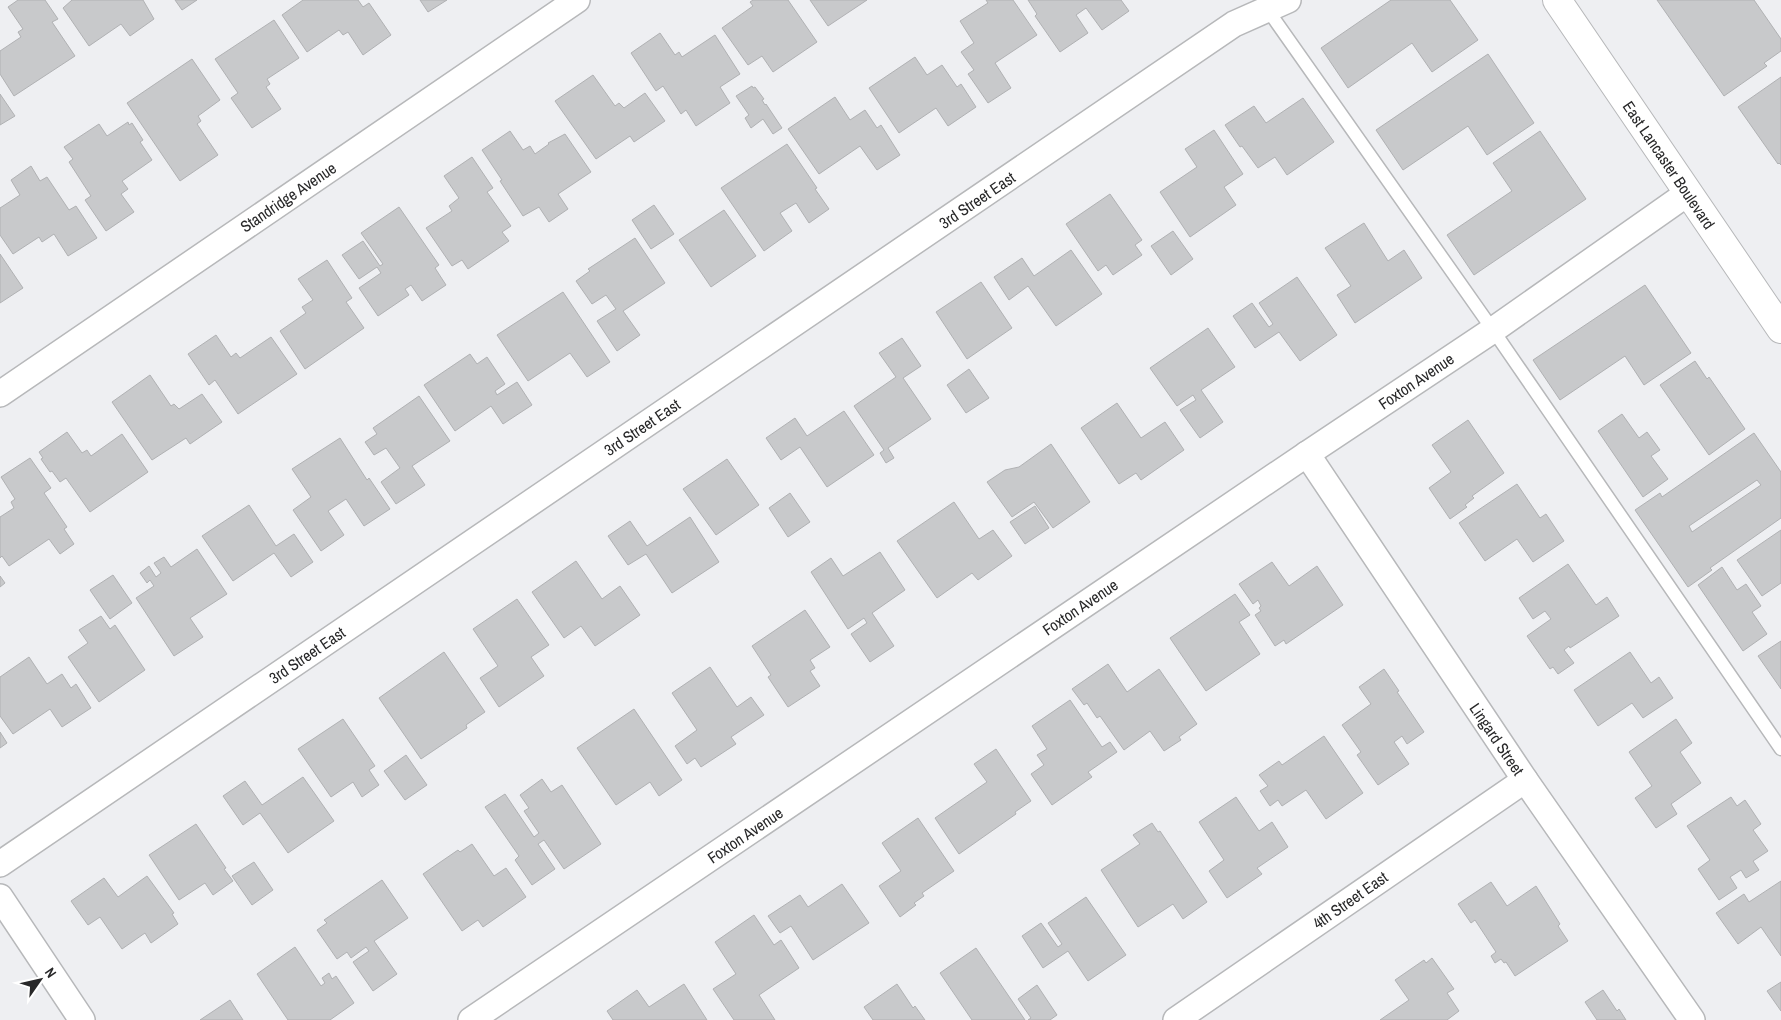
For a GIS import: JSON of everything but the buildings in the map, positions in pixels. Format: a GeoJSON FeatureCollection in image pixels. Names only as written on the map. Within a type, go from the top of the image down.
{"type":"FeatureCollection","features":[{"type":"Feature","properties":{"kind":"main road","name":"East Lancaster Boulevard"},"geometry":{"type":"LineString","coordinates":[[1557,0],[1781,329]]}},
{"type":"Feature","properties":{"kind":"street","name":"Standridge Avenue"},"geometry":{"type":"LineString","coordinates":[[0,394],[577,0]]}},
{"type":"Feature","properties":{"kind":"street","name":"3rd Street East"},"geometry":{"type":"LineString","coordinates":[[0,864],[1234,24],[1272,3]]}},
{"type":"Feature","properties":{"kind":"street","name":"Foxton Avenue"},"geometry":{"type":"LineString","coordinates":[[471,1020],[1493,330],[1688,193]]}},
{"type":"Feature","properties":{"kind":"street","name":"Lingard Street"},"geometry":{"type":"LineString","coordinates":[[1307,454],[1524,780],[1692,1020]]}},
{"type":"Feature","properties":{"kind":"street","name":"4th Street East"},"geometry":{"type":"LineString","coordinates":[[1176,1020],[1524,780]]}},
{"type":"Feature","properties":{"kind":"street"},"geometry":{"type":"LineString","coordinates":[[0,897],[82,1020]]}},
{"type":"Feature","properties":{"kind":"lane"},"geometry":{"type":"LineString","coordinates":[[1272,3],[1493,330],[1781,749]]}}]}
